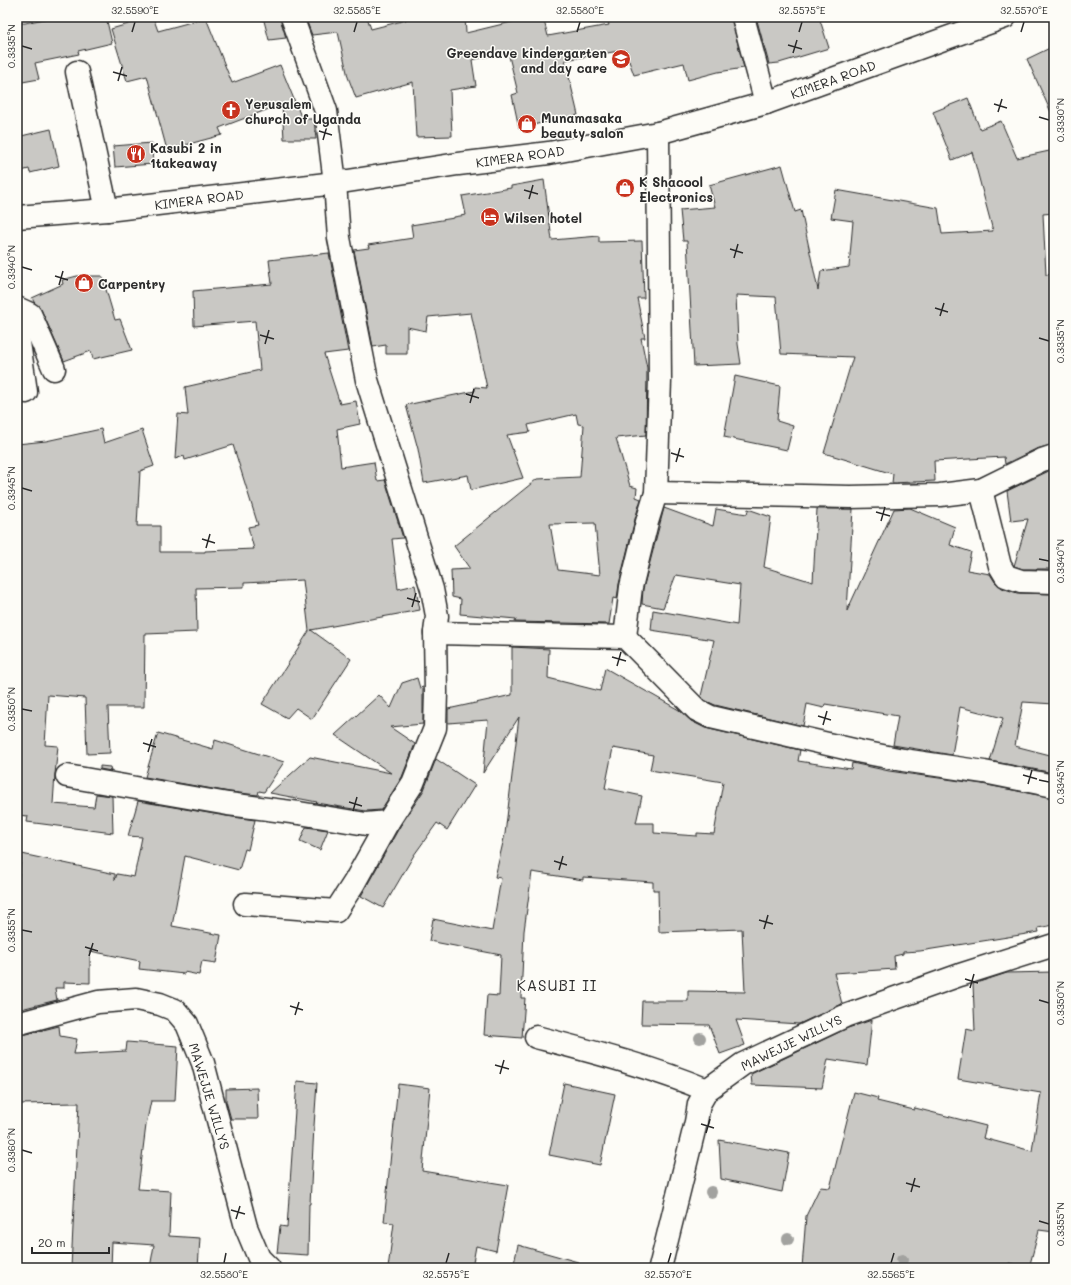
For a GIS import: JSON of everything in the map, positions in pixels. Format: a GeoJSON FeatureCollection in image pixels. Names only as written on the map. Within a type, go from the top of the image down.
{"type":"FeatureCollection","features":[{"type":"Feature","properties":{"kind":"street"},"geometry":{"type":"LineString","coordinates":[[245,904],[336,912],[354,884],[388,822],[413,783],[435,728],[437,616],[432,589],[367,380],[338,238],[335,183],[326,111],[292,17]]}},
{"type":"Feature","properties":{"kind":"street"},"geometry":{"type":"LineString","coordinates":[[742,17],[766,103]]}},
{"type":"Feature","properties":{"kind":"street","name":"KIMERA ROAD"},"geometry":{"type":"LineString","coordinates":[[17,217],[107,210],[335,183],[458,164],[549,153],[658,133],[766,103],[1005,17]]}},
{"type":"Feature","properties":{"kind":"street"},"geometry":{"type":"LineString","coordinates":[[77,72],[107,210]]}},
{"type":"Feature","properties":{"kind":"street"},"geometry":{"type":"LineString","coordinates":[[625,637],[631,587],[646,522],[656,493],[660,380],[658,133]]}},
{"type":"Feature","properties":{"kind":"street"},"geometry":{"type":"LineString","coordinates":[[17,308],[30,314],[54,369]]}},
{"type":"Feature","properties":{"kind":"street"},"geometry":{"type":"LineString","coordinates":[[17,328],[26,392]]}},
{"type":"Feature","properties":{"kind":"street"},"geometry":{"type":"LineString","coordinates":[[656,493],[850,497],[940,495],[981,490],[1054,456]]}},
{"type":"Feature","properties":{"kind":"street"},"geometry":{"type":"LineString","coordinates":[[981,490],[1000,566],[1006,576],[1021,581],[1054,582]]}},
{"type":"Feature","properties":{"kind":"street"},"geometry":{"type":"LineString","coordinates":[[436,633],[625,637],[697,710],[711,717],[889,757],[984,772],[1054,786]]}},
{"type":"Feature","properties":{"kind":"street"},"geometry":{"type":"LineString","coordinates":[[67,776],[228,804],[300,812],[366,824],[388,822]]}},
{"type":"Feature","properties":{"kind":"street","name":"MAWEJJE WILLYS"},"geometry":{"type":"LineString","coordinates":[[660,1268],[696,1122],[699,1104],[707,1090],[743,1064],[845,1016],[1054,945]]}},
{"type":"Feature","properties":{"kind":"street","name":"MAWEJJE WILLYS"},"geometry":{"type":"LineString","coordinates":[[17,1023],[98,1002],[136,1000],[160,1004],[175,1010],[186,1024],[203,1063],[246,1227],[259,1258],[269,1268]]}},
{"type":"Feature","properties":{"kind":"street"},"geometry":{"type":"LineString","coordinates":[[536,1037],[595,1052],[682,1079],[707,1090]]}},
{"type":"Feature","properties":{"kind":"building"},"geometry":{"type":"Polygon","coordinates":[[[54,17],[106,17],[112,43],[78,51],[79,54],[35,63],[39,79],[17,83],[17,23],[25,23],[54,17]]]}},
{"type":"Feature","properties":{"kind":"building"},"geometry":{"type":"Polygon","coordinates":[[[153,17],[158,31],[206,18],[232,83],[280,65],[302,119],[314,119],[316,139],[284,139],[282,104],[219,128],[222,135],[167,150],[147,76],[127,81],[111,29],[153,17]]]}},
{"type":"Feature","properties":{"kind":"building"},"geometry":{"type":"Polygon","coordinates":[[[263,17],[280,17],[286,38],[269,40],[263,17]]]}},
{"type":"Feature","properties":{"kind":"building"},"geometry":{"type":"Polygon","coordinates":[[[305,17],[367,17],[371,29],[406,20],[405,17],[465,17],[466,33],[532,17],[543,17],[548,36],[609,25],[606,17],[731,17],[744,68],[718,72],[688,80],[684,63],[634,75],[625,50],[565,60],[578,115],[519,128],[512,95],[518,93],[508,52],[472,60],[476,86],[450,90],[452,136],[416,137],[413,82],[356,98],[348,77],[338,32],[312,35],[305,17]]]}},
{"type":"Feature","properties":{"kind":"building"},"geometry":{"type":"Polygon","coordinates":[[[756,17],[819,17],[829,48],[779,63],[769,64],[756,17]]]}},
{"type":"Feature","properties":{"kind":"building"},"geometry":{"type":"Polygon","coordinates":[[[1054,46],[1054,119],[1027,59],[1054,46]]]}},
{"type":"Feature","properties":{"kind":"building"},"geometry":{"type":"Polygon","coordinates":[[[968,98],[980,129],[1001,121],[1017,158],[1054,150],[1054,213],[1043,214],[1046,275],[1054,274],[1054,444],[1036,449],[1005,464],[1004,457],[934,461],[935,481],[892,483],[893,474],[824,453],[853,357],[781,354],[776,297],[736,295],[738,344],[741,364],[694,366],[687,241],[683,241],[680,210],[715,207],[709,185],[782,165],[795,212],[801,210],[818,290],[821,271],[849,267],[853,221],[831,218],[836,190],[938,208],[942,234],[993,231],[972,152],[952,160],[933,112],[968,98]]]}},
{"type":"Feature","properties":{"kind":"building"},"geometry":{"type":"Polygon","coordinates":[[[51,129],[59,166],[30,173],[29,169],[17,172],[17,137],[51,129]]]}},
{"type":"Feature","properties":{"kind":"building"},"geometry":{"type":"Polygon","coordinates":[[[152,143],[153,164],[115,167],[113,146],[152,143]]]}},
{"type":"Feature","properties":{"kind":"building"},"geometry":{"type":"Polygon","coordinates":[[[544,180],[552,240],[599,236],[599,242],[642,241],[644,298],[637,298],[645,338],[641,338],[647,368],[646,435],[616,438],[630,486],[637,488],[636,497],[641,499],[619,584],[617,599],[613,598],[609,624],[515,622],[516,619],[460,614],[461,599],[452,597],[451,570],[470,569],[454,546],[537,479],[580,477],[584,425],[578,424],[576,414],[528,425],[530,432],[507,435],[523,478],[471,490],[468,475],[424,483],[418,449],[406,405],[475,391],[475,387],[487,388],[471,313],[428,317],[426,331],[407,327],[407,354],[386,354],[386,345],[373,347],[354,250],[369,248],[368,245],[413,238],[411,225],[466,215],[462,196],[511,188],[511,186],[544,180]],[[595,523],[550,524],[558,570],[600,575],[595,523]]]}},
{"type":"Feature","properties":{"kind":"building"},"geometry":{"type":"Polygon","coordinates":[[[329,253],[348,351],[324,354],[340,404],[356,401],[360,424],[337,429],[341,467],[374,462],[377,481],[385,480],[403,538],[392,539],[398,589],[415,585],[420,610],[311,630],[351,659],[312,719],[296,708],[287,718],[262,704],[309,631],[303,580],[244,583],[244,587],[196,588],[197,632],[145,634],[144,707],[108,707],[110,753],[87,754],[85,698],[48,695],[45,745],[58,746],[53,804],[94,807],[96,794],[112,796],[113,833],[27,822],[28,816],[17,815],[17,444],[46,441],[101,429],[104,443],[142,430],[154,466],[140,471],[137,526],[160,526],[160,552],[205,552],[254,549],[248,527],[258,525],[233,445],[185,460],[184,456],[175,459],[178,414],[188,415],[185,387],[260,370],[255,321],[194,326],[193,291],[272,284],[269,260],[329,253]]]}},
{"type":"Feature","properties":{"kind":"building"},"geometry":{"type":"Polygon","coordinates":[[[77,276],[102,276],[115,320],[120,319],[132,350],[93,359],[91,351],[64,361],[41,309],[32,298],[63,284],[62,280],[77,276]]]}},
{"type":"Feature","properties":{"kind":"building"},"geometry":{"type":"Polygon","coordinates":[[[735,376],[780,386],[777,421],[793,426],[787,450],[724,437],[735,376]]]}},
{"type":"Feature","properties":{"kind":"building"},"geometry":{"type":"Polygon","coordinates":[[[1053,469],[1054,569],[1023,569],[1014,566],[1028,519],[1011,521],[1007,491],[1053,469]]]}},
{"type":"Feature","properties":{"kind":"building"},"geometry":{"type":"Polygon","coordinates":[[[664,508],[713,526],[716,509],[747,514],[748,509],[771,517],[764,567],[813,582],[817,509],[853,509],[847,611],[894,509],[910,508],[955,527],[950,545],[971,552],[967,570],[990,574],[995,582],[1002,588],[1017,593],[1054,594],[1054,704],[1023,702],[1015,746],[1054,756],[1054,773],[990,761],[1003,718],[960,707],[952,755],[893,745],[898,716],[825,704],[824,708],[807,704],[803,726],[715,705],[704,700],[701,696],[714,640],[651,630],[653,610],[737,625],[740,585],[676,575],[663,608],[642,604],[643,589],[664,508]]]}},
{"type":"Feature","properties":{"kind":"building"},"geometry":{"type":"Polygon","coordinates":[[[512,647],[549,649],[548,678],[600,691],[605,668],[679,710],[691,721],[705,728],[800,750],[798,761],[851,769],[852,763],[889,771],[982,784],[1054,798],[1054,925],[1038,928],[1039,932],[920,951],[903,952],[903,954],[894,956],[895,969],[834,973],[842,1004],[799,1024],[736,1020],[745,1045],[720,1054],[709,1025],[641,1024],[642,1001],[688,1001],[688,991],[745,992],[742,929],[659,932],[658,890],[653,890],[653,882],[583,877],[583,880],[532,872],[524,931],[521,998],[525,998],[522,1038],[484,1035],[487,995],[499,996],[501,955],[429,941],[433,919],[492,931],[501,878],[495,877],[505,834],[519,717],[483,773],[488,720],[448,723],[448,709],[512,695],[512,647]],[[613,748],[605,788],[642,796],[636,823],[654,823],[654,833],[697,836],[697,833],[714,834],[723,782],[650,770],[653,755],[613,748]]]}},
{"type":"Feature","properties":{"kind":"building"},"geometry":{"type":"Polygon","coordinates":[[[417,678],[420,688],[423,687],[423,724],[390,727],[415,744],[402,777],[381,810],[366,811],[316,803],[317,802],[270,793],[310,757],[391,773],[335,735],[379,695],[391,708],[402,683],[417,678]]]}},
{"type":"Feature","properties":{"kind":"building"},"geometry":{"type":"Polygon","coordinates":[[[158,733],[213,749],[215,740],[284,762],[264,792],[259,791],[258,795],[230,792],[145,777],[158,733]]]}},
{"type":"Feature","properties":{"kind":"building"},"geometry":{"type":"Polygon","coordinates":[[[436,759],[475,785],[447,830],[437,823],[414,855],[383,908],[361,896],[399,828],[424,790],[436,759]]]}},
{"type":"Feature","properties":{"kind":"building"},"geometry":{"type":"Polygon","coordinates":[[[100,766],[110,767],[111,771],[100,769],[100,766]]]}},
{"type":"Feature","properties":{"kind":"building"},"geometry":{"type":"Polygon","coordinates":[[[138,801],[255,820],[248,850],[245,849],[239,870],[185,856],[172,926],[221,935],[216,963],[202,961],[199,975],[184,972],[184,974],[139,969],[140,961],[90,951],[90,983],[64,982],[64,988],[55,988],[57,1000],[17,1010],[17,888],[22,854],[115,874],[115,880],[117,874],[134,877],[142,837],[128,836],[138,801]]]}},
{"type":"Feature","properties":{"kind":"building"},"geometry":{"type":"Polygon","coordinates":[[[306,827],[328,830],[320,850],[300,841],[306,827]]]}},
{"type":"Feature","properties":{"kind":"building"},"geometry":{"type":"Polygon","coordinates":[[[1054,972],[1054,1232],[1039,1230],[1029,1268],[1009,1263],[1008,1268],[802,1268],[806,1216],[820,1187],[830,1188],[854,1092],[878,1098],[877,1101],[914,1110],[915,1108],[986,1126],[983,1138],[1032,1151],[1041,1093],[958,1079],[966,1029],[975,1031],[973,984],[1007,973],[1054,972]]]}},
{"type":"Feature","properties":{"kind":"building"},"geometry":{"type":"Polygon","coordinates":[[[872,1020],[867,1065],[828,1059],[822,1088],[752,1085],[751,1074],[848,1028],[872,1020]]]}},
{"type":"Feature","properties":{"kind":"building"},"geometry":{"type":"Polygon","coordinates":[[[59,1026],[60,1036],[77,1039],[74,1054],[126,1051],[127,1042],[178,1046],[175,1101],[151,1101],[146,1125],[138,1189],[171,1191],[169,1236],[200,1238],[198,1268],[150,1268],[154,1245],[112,1242],[111,1268],[71,1268],[79,1103],[17,1104],[17,1035],[59,1026]]]}},
{"type":"Feature","properties":{"kind":"building"},"geometry":{"type":"Polygon","coordinates":[[[297,1081],[317,1083],[309,1204],[308,1255],[277,1253],[280,1226],[287,1227],[297,1081]]]}},
{"type":"Feature","properties":{"kind":"building"},"geometry":{"type":"Polygon","coordinates":[[[564,1083],[615,1094],[600,1165],[549,1155],[564,1083]]]}},
{"type":"Feature","properties":{"kind":"building"},"geometry":{"type":"Polygon","coordinates":[[[398,1084],[430,1088],[422,1171],[508,1185],[496,1251],[476,1246],[472,1268],[388,1268],[394,1223],[384,1222],[398,1084]]]}},
{"type":"Feature","properties":{"kind":"building"},"geometry":{"type":"Polygon","coordinates":[[[257,1088],[258,1119],[231,1119],[226,1101],[226,1089],[257,1088]]]}},
{"type":"Feature","properties":{"kind":"building"},"geometry":{"type":"Polygon","coordinates":[[[719,1140],[789,1153],[782,1192],[721,1179],[719,1140]]]}},
{"type":"Feature","properties":{"kind":"building"},"geometry":{"type":"Polygon","coordinates":[[[518,1245],[578,1262],[577,1268],[513,1268],[518,1245]]]}},
{"type":"Feature","properties":{"kind":"place","name":"Greendave kindergarten and day care"},"geometry":{"type":"Point","coordinates":[621,59]}},
{"type":"Feature","properties":{"kind":"place","name":"Yerusalem church of Uganda"},"geometry":{"type":"Point","coordinates":[231,110]}},
{"type":"Feature","properties":{"kind":"place","name":"Munamasaka beauty salon"},"geometry":{"type":"Point","coordinates":[527,124]}},
{"type":"Feature","properties":{"kind":"place","name":"Kasubi 2 in 1takeaway"},"geometry":{"type":"Point","coordinates":[136,154]}},
{"type":"Feature","properties":{"kind":"place","name":"K Shacool Electronics"},"geometry":{"type":"Point","coordinates":[625,188]}},
{"type":"Feature","properties":{"kind":"place","name":"Wilsen hotel"},"geometry":{"type":"Point","coordinates":[490,217]}},
{"type":"Feature","properties":{"kind":"place","name":"Carpentry"},"geometry":{"type":"Point","coordinates":[84,283]}},
{"type":"Feature","properties":{"kind":"district","name":"KASUBI II"},"geometry":{"type":"Point","coordinates":[557,985]}}]}
